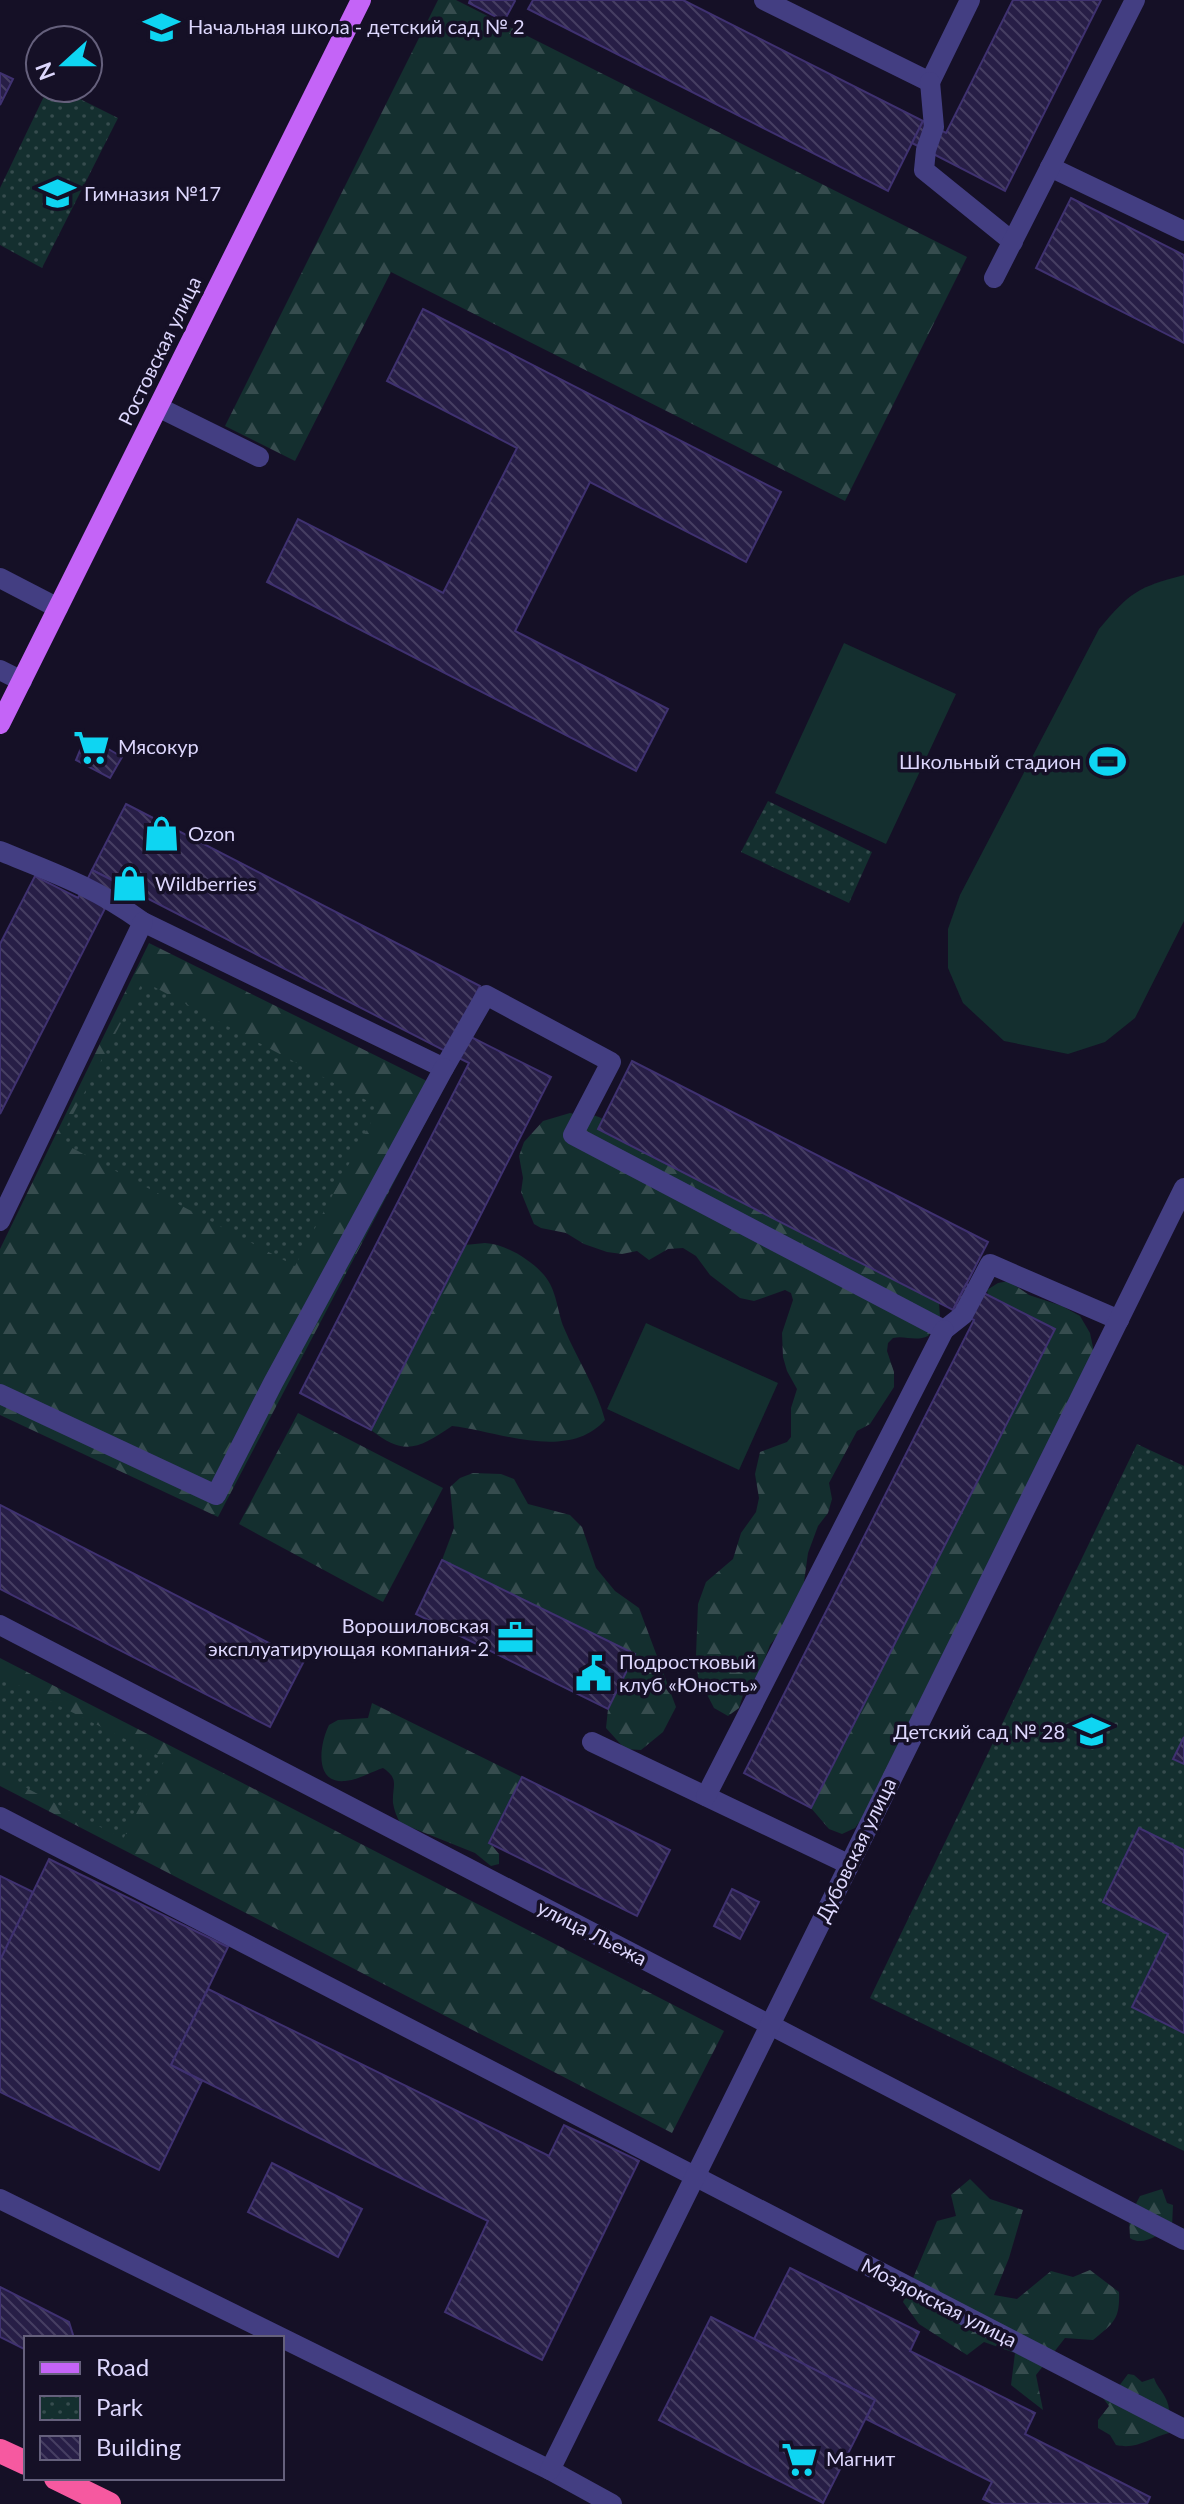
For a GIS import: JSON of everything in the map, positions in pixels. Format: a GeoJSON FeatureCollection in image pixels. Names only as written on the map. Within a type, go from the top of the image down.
{"type":"FeatureCollection","features":[{"type":"Feature","properties":{"kind":"highway"},"geometry":{"type":"LineString","coordinates":[[0,2451],[24,2462]]}},
{"type":"Feature","properties":{"kind":"highway"},"geometry":{"type":"LineString","coordinates":[[60,2480],[109,2504]]}},
{"type":"Feature","properties":{"kind":"main road","name":"Ростовская улица"},"geometry":{"type":"LineString","coordinates":[[0,724],[361,0]]}},
{"type":"Feature","properties":{"kind":"street"},"geometry":{"type":"LineString","coordinates":[[764,0],[930,82]]}},
{"type":"Feature","properties":{"kind":"street"},"geometry":{"type":"LineString","coordinates":[[970,0],[930,82],[934,127],[926,150],[924,170],[1013,242]]}},
{"type":"Feature","properties":{"kind":"street"},"geometry":{"type":"LineString","coordinates":[[994,278],[1135,0]]}},
{"type":"Feature","properties":{"kind":"street"},"geometry":{"type":"LineString","coordinates":[[1050,167],[1184,231]]}},
{"type":"Feature","properties":{"kind":"street"},"geometry":{"type":"LineString","coordinates":[[158,407],[259,457]]}},
{"type":"Feature","properties":{"kind":"street"},"geometry":{"type":"LineString","coordinates":[[0,578],[58,608]]}},
{"type":"Feature","properties":{"kind":"street"},"geometry":{"type":"LineString","coordinates":[[0,670],[22,681]]}},
{"type":"Feature","properties":{"kind":"street"},"geometry":{"type":"LineString","coordinates":[[0,851],[85,885],[110,898],[143,922],[444,1068]]}},
{"type":"Feature","properties":{"kind":"street"},"geometry":{"type":"LineString","coordinates":[[0,1221],[143,922]]}},
{"type":"Feature","properties":{"kind":"street"},"geometry":{"type":"LineString","coordinates":[[0,1394],[216,1495],[273,1383],[486,995],[611,1062],[573,1135],[944,1330]]}},
{"type":"Feature","properties":{"kind":"street","name":"Дубовская улица"},"geometry":{"type":"LineString","coordinates":[[550,2470],[1184,1188]]}},
{"type":"Feature","properties":{"kind":"street"},"geometry":{"type":"LineString","coordinates":[[706,1796],[944,1330],[963,1315],[990,1264],[1119,1320]]}},
{"type":"Feature","properties":{"kind":"street","name":"улица Льежа"},"geometry":{"type":"LineString","coordinates":[[0,1625],[1184,2240]]}},
{"type":"Feature","properties":{"kind":"street"},"geometry":{"type":"LineString","coordinates":[[592,1742],[848,1864],[848,1868]]}},
{"type":"Feature","properties":{"kind":"street","name":"Моздокская улица"},"geometry":{"type":"LineString","coordinates":[[0,1817],[1184,2429]]}},
{"type":"Feature","properties":{"kind":"street"},"geometry":{"type":"LineString","coordinates":[[0,2199],[278,2336]]}},
{"type":"Feature","properties":{"kind":"street"},"geometry":{"type":"LineString","coordinates":[[284,2339],[550,2470],[612,2504]]}},
{"type":"Feature","properties":{"kind":"green space"},"geometry":{"type":"Polygon","coordinates":[[[438,0],[456,0],[967,257],[845,501],[391,272],[295,461],[225,426],[438,0]]]}},
{"type":"Feature","properties":{"kind":"green space"},"geometry":{"type":"Polygon","coordinates":[[[40,104],[90,104],[118,118],[42,268],[0,245],[0,188],[40,104]]]}},
{"type":"Feature","properties":{"kind":"green space","name":"Школьный стадион"},"geometry":{"type":"Polygon","coordinates":[[[1184,575],[1184,921],[1135,1018],[1105,1042],[1068,1054],[1004,1041],[963,1003],[948,968],[948,929],[960,895],[1099,629],[1136,593],[1184,575]]]}},
{"type":"Feature","properties":{"kind":"green space"},"geometry":{"type":"Polygon","coordinates":[[[844,643],[956,694],[886,844],[775,793],[844,643]]]}},
{"type":"Feature","properties":{"kind":"green space"},"geometry":{"type":"Polygon","coordinates":[[[768,801],[872,852],[849,903],[741,852],[768,801]]]}},
{"type":"Feature","properties":{"kind":"green space"},"geometry":{"type":"Polygon","coordinates":[[[149,943],[443,1089],[218,1517],[0,1415],[0,1249],[149,943]]]}},
{"type":"Feature","properties":{"kind":"green space"},"geometry":{"type":"Polygon","coordinates":[[[143,981],[379,1107],[295,1266],[59,1141],[143,981]]]}},
{"type":"Feature","properties":{"kind":"green space"},"geometry":{"type":"Polygon","coordinates":[[[570,1113],[603,1119],[598,1129],[939,1303],[940,1318],[928,1336],[893,1338],[888,1343],[894,1387],[870,1424],[857,1431],[829,1483],[832,1499],[808,1553],[797,1611],[770,1645],[760,1671],[743,1695],[739,1708],[728,1716],[714,1708],[698,1677],[698,1604],[706,1582],[733,1559],[741,1533],[756,1512],[759,1498],[755,1474],[760,1452],[787,1442],[791,1437],[791,1408],[797,1389],[783,1357],[782,1333],[793,1300],[791,1293],[785,1290],[754,1301],[740,1298],[710,1275],[696,1256],[683,1248],[668,1249],[649,1260],[637,1251],[622,1254],[607,1252],[584,1244],[566,1233],[534,1224],[521,1192],[523,1178],[519,1156],[524,1142],[543,1121],[570,1113]]]}},
{"type":"Feature","properties":{"kind":"green space"},"geometry":{"type":"Polygon","coordinates":[[[485,1243],[517,1253],[548,1281],[564,1328],[597,1396],[605,1420],[590,1433],[552,1442],[452,1426],[421,1444],[393,1444],[371,1430],[465,1245],[485,1243]]]}},
{"type":"Feature","properties":{"kind":"green space"},"geometry":{"type":"Polygon","coordinates":[[[1009,1281],[1029,1295],[1080,1316],[1090,1333],[1096,1362],[863,1817],[855,1828],[842,1834],[829,1829],[811,1808],[1054,1329],[988,1295],[987,1290],[1009,1281]]]}},
{"type":"Feature","properties":{"kind":"green space"},"geometry":{"type":"Polygon","coordinates":[[[646,1323],[778,1383],[739,1470],[607,1409],[646,1323]]]}},
{"type":"Feature","properties":{"kind":"green space"},"geometry":{"type":"Polygon","coordinates":[[[298,1413],[443,1488],[383,1602],[239,1524],[298,1413]]]}},
{"type":"Feature","properties":{"kind":"green space","name":"Детский сад № 28"},"geometry":{"type":"Polygon","coordinates":[[[1137,1444],[1184,1466],[1184,2151],[870,1998],[1137,1444]]]}},
{"type":"Feature","properties":{"kind":"green space"},"geometry":{"type":"Polygon","coordinates":[[[473,1473],[501,1474],[514,1479],[528,1504],[570,1515],[582,1527],[596,1568],[615,1591],[639,1608],[676,1707],[663,1732],[641,1750],[625,1749],[606,1728],[608,1709],[634,1654],[442,1560],[454,1528],[450,1487],[460,1478],[473,1473]]]}},
{"type":"Feature","properties":{"kind":"green space"},"geometry":{"type":"Polygon","coordinates":[[[0,1658],[724,2031],[672,2133],[0,1786],[0,1658]]]}},
{"type":"Feature","properties":{"kind":"green space"},"geometry":{"type":"Polygon","coordinates":[[[0,1676],[165,1759],[123,1839],[0,1774],[0,1676]]]}},
{"type":"Feature","properties":{"kind":"green space"},"geometry":{"type":"Polygon","coordinates":[[[372,1703],[522,1777],[490,1843],[499,1854],[499,1864],[491,1866],[475,1853],[400,1823],[393,1803],[393,1779],[383,1768],[345,1781],[328,1776],[322,1751],[329,1725],[338,1720],[368,1718],[372,1703]]]}},
{"type":"Feature","properties":{"kind":"green space"},"geometry":{"type":"Polygon","coordinates":[[[970,2179],[990,2199],[1023,2210],[994,2295],[1017,2299],[1051,2271],[1073,2277],[1090,2270],[1119,2292],[1117,2315],[1106,2329],[1093,2340],[1065,2338],[1036,2375],[1043,2410],[1011,2385],[1015,2353],[984,2342],[967,2355],[919,2324],[903,2302],[937,2221],[956,2216],[951,2195],[970,2179]]]}},
{"type":"Feature","properties":{"kind":"green space"},"geometry":{"type":"Polygon","coordinates":[[[1162,2189],[1167,2203],[1173,2205],[1172,2227],[1146,2240],[1130,2238],[1129,2217],[1140,2196],[1162,2189]]]}},
{"type":"Feature","properties":{"kind":"green space"},"geometry":{"type":"Polygon","coordinates":[[[1128,2374],[1142,2382],[1154,2378],[1168,2405],[1169,2433],[1137,2445],[1123,2446],[1116,2445],[1110,2435],[1098,2428],[1098,2420],[1109,2406],[1100,2394],[1119,2386],[1128,2374]]]}},
{"type":"Feature","properties":{"kind":"building"},"geometry":{"type":"Polygon","coordinates":[[[470,0],[515,1],[504,21],[469,3],[470,0]]]}},
{"type":"Feature","properties":{"kind":"building"},"geometry":{"type":"Polygon","coordinates":[[[533,0],[683,0],[923,121],[888,191],[528,9],[533,0]]]}},
{"type":"Feature","properties":{"kind":"building"},"geometry":{"type":"Polygon","coordinates":[[[1013,0],[1101,0],[1005,191],[912,143],[923,121],[946,133],[1013,0]]]}},
{"type":"Feature","properties":{"kind":"building"},"geometry":{"type":"Polygon","coordinates":[[[0,73],[13,79],[0,105],[0,73]]]}},
{"type":"Feature","properties":{"kind":"building"},"geometry":{"type":"Polygon","coordinates":[[[1071,198],[1184,255],[1184,343],[1036,268],[1071,198]]]}},
{"type":"Feature","properties":{"kind":"building"},"geometry":{"type":"Polygon","coordinates":[[[423,309],[781,492],[746,562],[590,482],[515,631],[668,709],[636,771],[267,582],[298,519],[443,593],[517,448],[387,381],[423,309]]]}},
{"type":"Feature","properties":{"kind":"building","name":"Мясокур"},"geometry":{"type":"Polygon","coordinates":[[[86,736],[122,757],[110,778],[76,760],[86,736]]]}},
{"type":"Feature","properties":{"kind":"building"},"geometry":{"type":"Polygon","coordinates":[[[126,804],[480,986],[447,1052],[92,870],[126,804]]]}},
{"type":"Feature","properties":{"kind":"building"},"geometry":{"type":"Polygon","coordinates":[[[92,870],[118,883],[0,1114],[0,944],[35,876],[78,898],[92,870]]]}},
{"type":"Feature","properties":{"kind":"building"},"geometry":{"type":"Polygon","coordinates":[[[457,1030],[551,1077],[371,1430],[300,1393],[469,1063],[447,1052],[457,1030]]]}},
{"type":"Feature","properties":{"kind":"building"},"geometry":{"type":"Polygon","coordinates":[[[632,1061],[988,1242],[953,1310],[598,1129],[632,1061]]]}},
{"type":"Feature","properties":{"kind":"building"},"geometry":{"type":"Polygon","coordinates":[[[966,1284],[1055,1329],[811,1808],[744,1773],[974,1320],[953,1310],[966,1284]]]}},
{"type":"Feature","properties":{"kind":"building"},"geometry":{"type":"Polygon","coordinates":[[[0,1505],[304,1661],[270,1727],[0,1589],[0,1505]]]}},
{"type":"Feature","properties":{"kind":"building"},"geometry":{"type":"Polygon","coordinates":[[[442,1560],[635,1654],[608,1709],[416,1614],[442,1560]]]}},
{"type":"Feature","properties":{"kind":"building"},"geometry":{"type":"Polygon","coordinates":[[[1184,1737],[1184,1764],[1173,1759],[1184,1737]]]}},
{"type":"Feature","properties":{"kind":"building"},"geometry":{"type":"Polygon","coordinates":[[[522,1777],[670,1850],[637,1916],[489,1843],[522,1777]]]}},
{"type":"Feature","properties":{"kind":"building"},"geometry":{"type":"Polygon","coordinates":[[[1139,1828],[1184,1850],[1184,2033],[1132,2007],[1168,1934],[1103,1902],[1139,1828]]]}},
{"type":"Feature","properties":{"kind":"building"},"geometry":{"type":"Polygon","coordinates":[[[49,1859],[228,1947],[171,2065],[202,2081],[159,2170],[0,2092],[0,1960],[49,1859]]]}},
{"type":"Feature","properties":{"kind":"building"},"geometry":{"type":"Polygon","coordinates":[[[0,1876],[33,1892],[0,1960],[0,1876]]]}},
{"type":"Feature","properties":{"kind":"building"},"geometry":{"type":"Polygon","coordinates":[[[732,1889],[759,1902],[740,1939],[714,1926],[732,1889]]]}},
{"type":"Feature","properties":{"kind":"building"},"geometry":{"type":"Polygon","coordinates":[[[208,1989],[549,2156],[564,2125],[639,2161],[542,2360],[445,2312],[488,2221],[171,2065],[208,1989]]]}},
{"type":"Feature","properties":{"kind":"building"},"geometry":{"type":"Polygon","coordinates":[[[272,2163],[362,2209],[338,2257],[248,2212],[272,2163]]]}},
{"type":"Feature","properties":{"kind":"building"},"geometry":{"type":"Polygon","coordinates":[[[790,2268],[919,2332],[910,2351],[1035,2413],[1025,2434],[1150,2497],[1147,2504],[994,2504],[983,2499],[992,2482],[866,2419],[875,2400],[754,2339],[790,2268]]]}},
{"type":"Feature","properties":{"kind":"building"},"geometry":{"type":"Polygon","coordinates":[[[0,2287],[69,2322],[73,2336],[24,2336],[24,2349],[0,2337],[0,2287]]]}},
{"type":"Feature","properties":{"kind":"building"},"geometry":{"type":"Polygon","coordinates":[[[711,2317],[875,2400],[823,2503],[659,2420],[711,2317]]]}},
{"type":"Feature","properties":{"kind":"place","name":"Начальная школа - детский сад № 2"},"geometry":{"type":"Point","coordinates":[162,27]}},
{"type":"Feature","properties":{"kind":"place","name":"Гимназия №17"},"geometry":{"type":"Point","coordinates":[58,194]}},
{"type":"Feature","properties":{"kind":"place","name":"Мясокур"},"geometry":{"type":"Point","coordinates":[92,747]}},
{"type":"Feature","properties":{"kind":"place","name":"Школьный стадион"},"geometry":{"type":"Point","coordinates":[1107,762]}},
{"type":"Feature","properties":{"kind":"place","name":"Ozon"},"geometry":{"type":"Point","coordinates":[162,834]}},
{"type":"Feature","properties":{"kind":"place","name":"Wildberries"},"geometry":{"type":"Point","coordinates":[129,884]}},
{"type":"Feature","properties":{"kind":"place","name":"Ворошиловская эксплуатирующая компания-2"},"geometry":{"type":"Point","coordinates":[515,1638]}},
{"type":"Feature","properties":{"kind":"place","name":"Подростковый клуб «Юность»"},"geometry":{"type":"Point","coordinates":[593,1673]}},
{"type":"Feature","properties":{"kind":"place","name":"Детский сад № 28"},"geometry":{"type":"Point","coordinates":[1091,1732]}},
{"type":"Feature","properties":{"kind":"place","name":"Магнит"},"geometry":{"type":"Point","coordinates":[800,2459]}}]}
